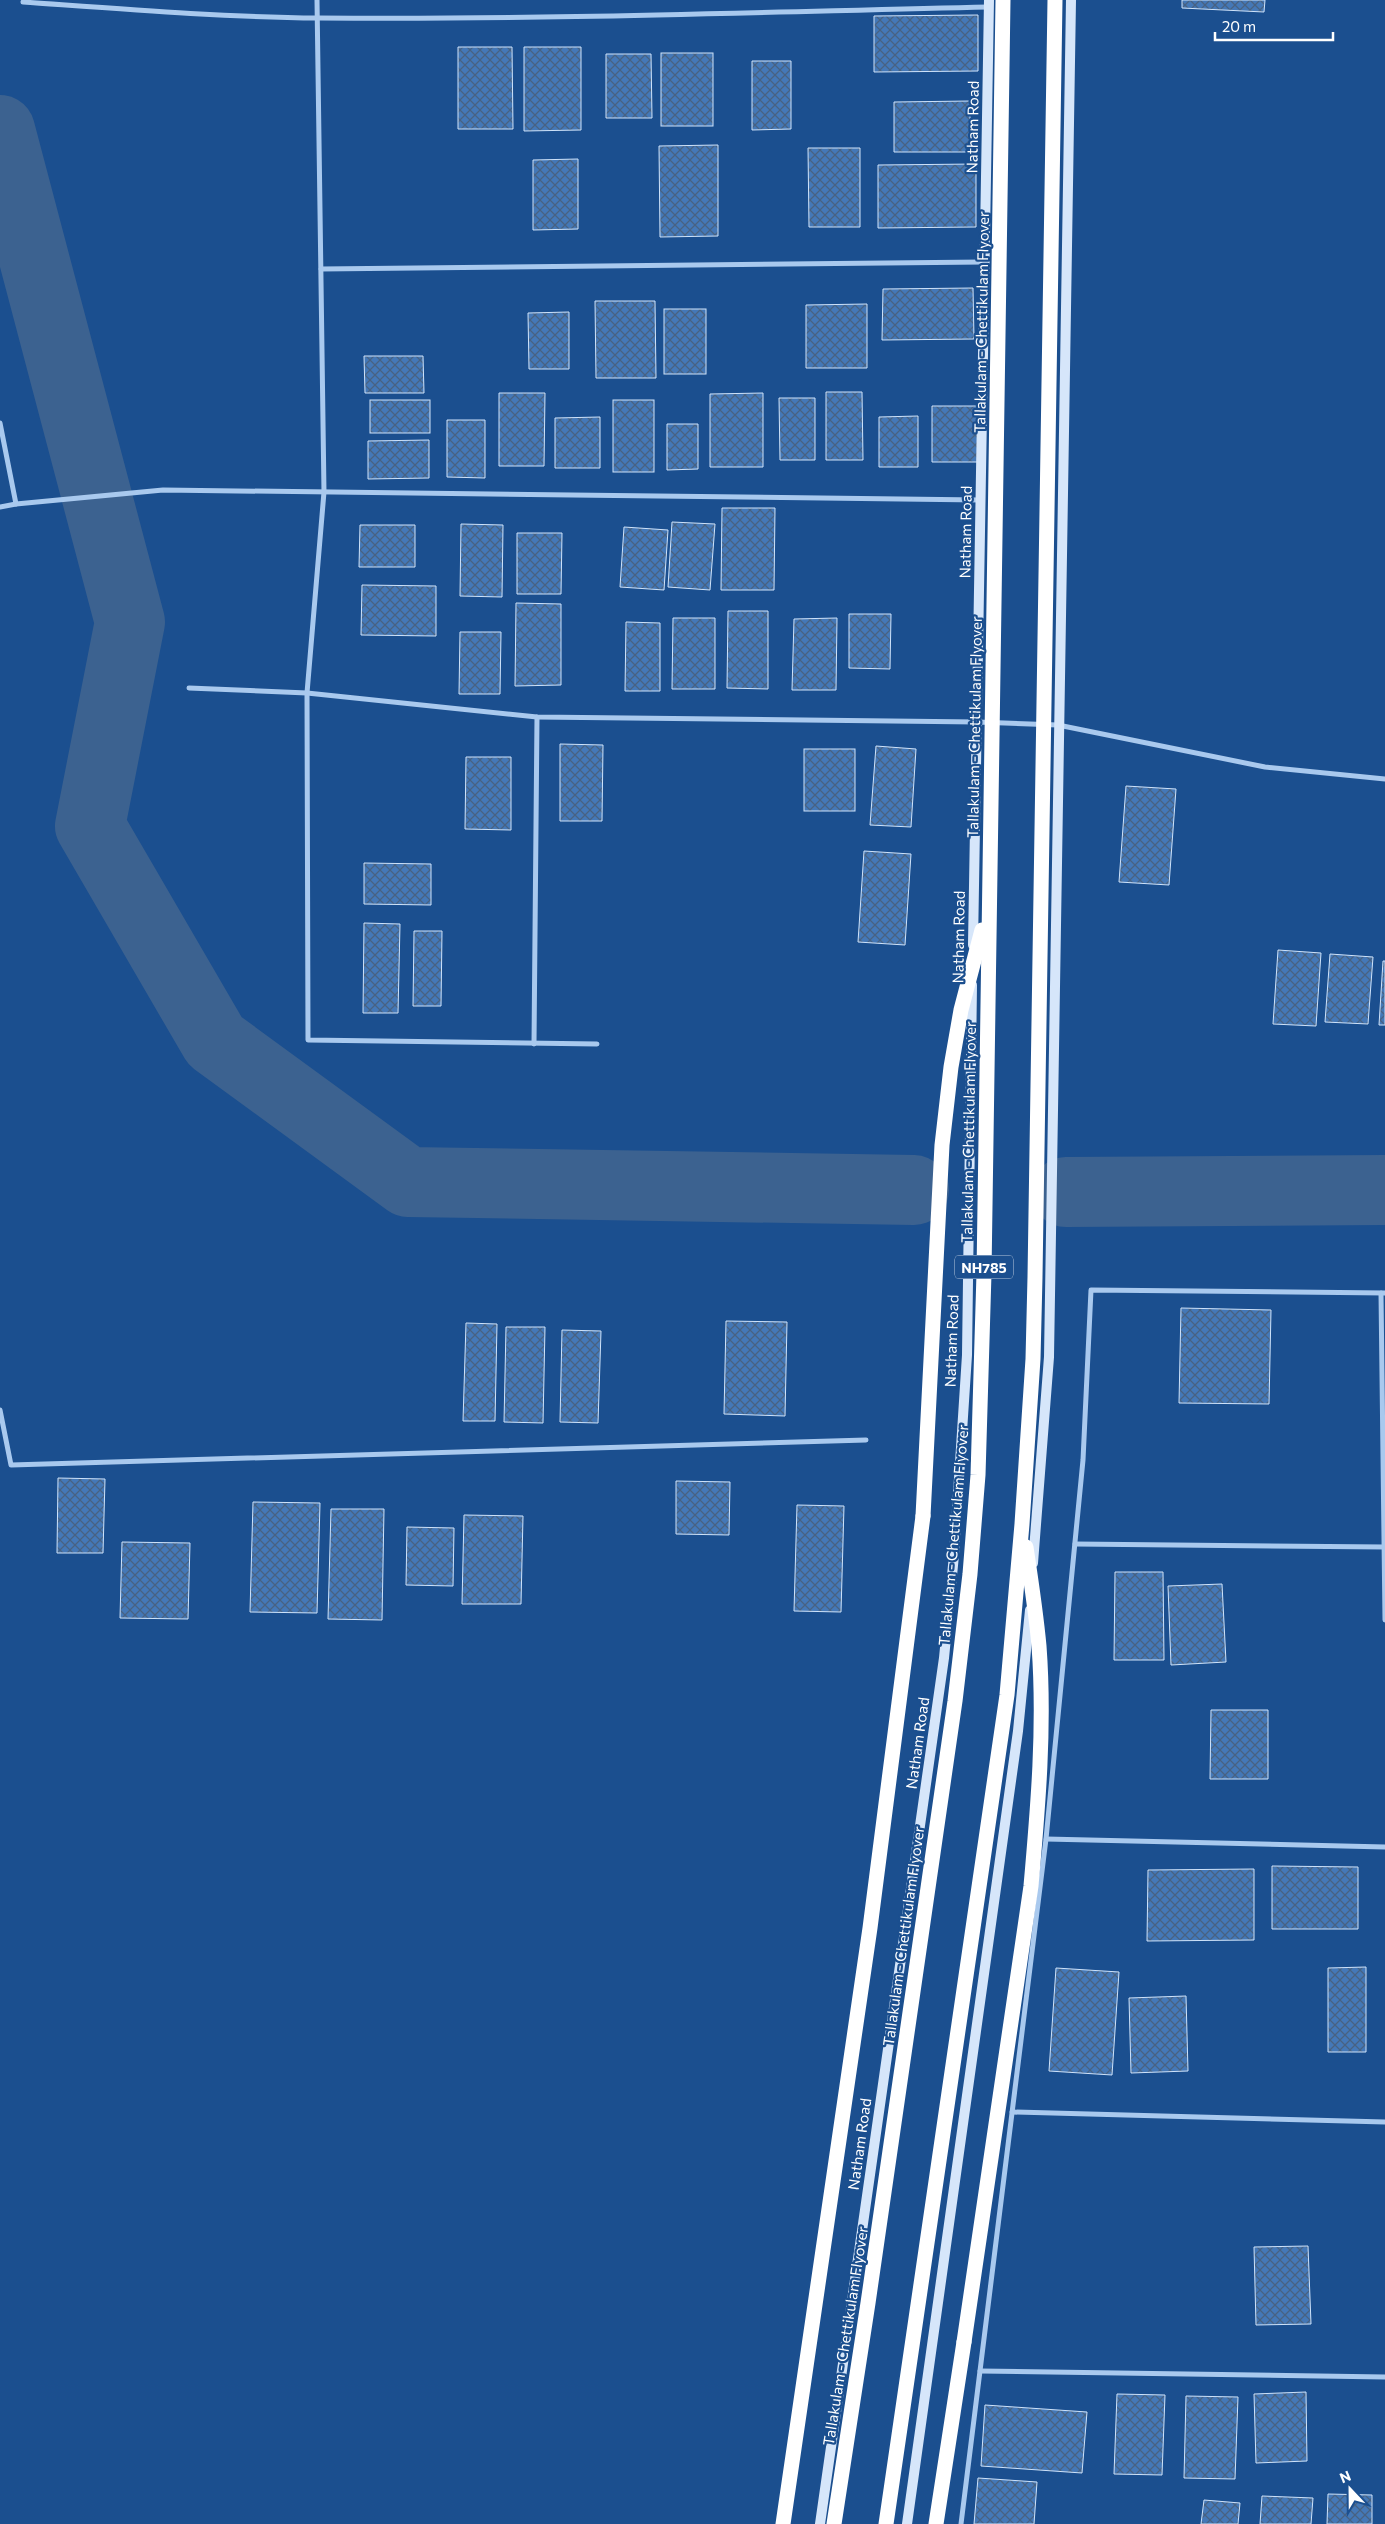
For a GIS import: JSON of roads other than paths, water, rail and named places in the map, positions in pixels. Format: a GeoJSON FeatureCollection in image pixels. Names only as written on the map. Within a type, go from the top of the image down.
{"type":"FeatureCollection","features":[{"type":"Feature","properties":{"kind":"highway","name":"Tallakulam - Chettikulam Flyover"},"geometry":{"type":"LineString","coordinates":[[834,2524],[870,2293],[955,1701],[970,1574],[978,1475],[984,1282],[1003,0]]}},
{"type":"Feature","properties":{"kind":"highway","name":"NH785"},"geometry":{"type":"LineString","coordinates":[[886,2524],[1007,1695],[1022,1524],[1033,1359],[1055,0]]}},
{"type":"Feature","properties":{"kind":"highway"},"geometry":{"type":"LineString","coordinates":[[783,2524],[869,1938],[923,1516],[946,1114],[961,1010],[989,904]]}},
{"type":"Feature","properties":{"kind":"highway"},"geometry":{"type":"LineString","coordinates":[[936,2524],[1012,2018],[1036,1832],[1041,1728],[1039,1647],[1022,1524]]}},
{"type":"Feature","properties":{"kind":"main road"},"geometry":{"type":"LineString","coordinates":[[907,2524],[1002,1849],[1028,1630],[1049,1357],[1071,0]]}},
{"type":"Feature","properties":{"kind":"main road","name":"Natham Road"},"geometry":{"type":"LineString","coordinates":[[820,2524],[930,1761],[944,1658],[954,1556],[967,1355],[988,4]]}},
{"type":"Feature","properties":{"kind":"street"},"geometry":{"type":"LineString","coordinates":[[317,0],[324,492],[307,693],[308,1040],[597,1044]]}},
{"type":"Feature","properties":{"kind":"street"},"geometry":{"type":"LineString","coordinates":[[24,2],[173,12],[317,18],[535,17],[988,4]]}},
{"type":"Feature","properties":{"kind":"street"},"geometry":{"type":"LineString","coordinates":[[321,269],[984,262]]}},
{"type":"Feature","properties":{"kind":"street"},"geometry":{"type":"LineString","coordinates":[[0,423],[16,504]]}},
{"type":"Feature","properties":{"kind":"street"},"geometry":{"type":"LineString","coordinates":[[0,507],[163,490],[980,500]]}},
{"type":"Feature","properties":{"kind":"street"},"geometry":{"type":"LineString","coordinates":[[189,688],[307,693],[537,718],[977,722],[1058,725],[1265,767],[1385,779]]}},
{"type":"Feature","properties":{"kind":"street"},"geometry":{"type":"LineString","coordinates":[[534,1044],[537,718]]}},
{"type":"Feature","properties":{"kind":"street"},"geometry":{"type":"LineString","coordinates":[[962,2524],[1046,1839],[1087,1413],[1091,1290],[1383,1293],[1385,1620]]}},
{"type":"Feature","properties":{"kind":"street"},"geometry":{"type":"LineString","coordinates":[[0,1410],[10,1465],[866,1440]]}},
{"type":"Feature","properties":{"kind":"street"},"geometry":{"type":"LineString","coordinates":[[1075,1544],[1385,1547]]}},
{"type":"Feature","properties":{"kind":"street"},"geometry":{"type":"LineString","coordinates":[[1046,1839],[1385,1847]]}},
{"type":"Feature","properties":{"kind":"street"},"geometry":{"type":"LineString","coordinates":[[1012,2112],[1385,2122]]}},
{"type":"Feature","properties":{"kind":"street"},"geometry":{"type":"LineString","coordinates":[[980,2371],[1385,2377]]}},
{"type":"Feature","properties":{"kind":"waterway"},"geometry":{"type":"LineString","coordinates":[[0,130],[130,622],[90,826],[215,1041],[408,1182],[914,1190]]}},
{"type":"Feature","properties":{"kind":"waterway"},"geometry":{"type":"LineString","coordinates":[[1066,1192],[1385,1190]]}}]}
